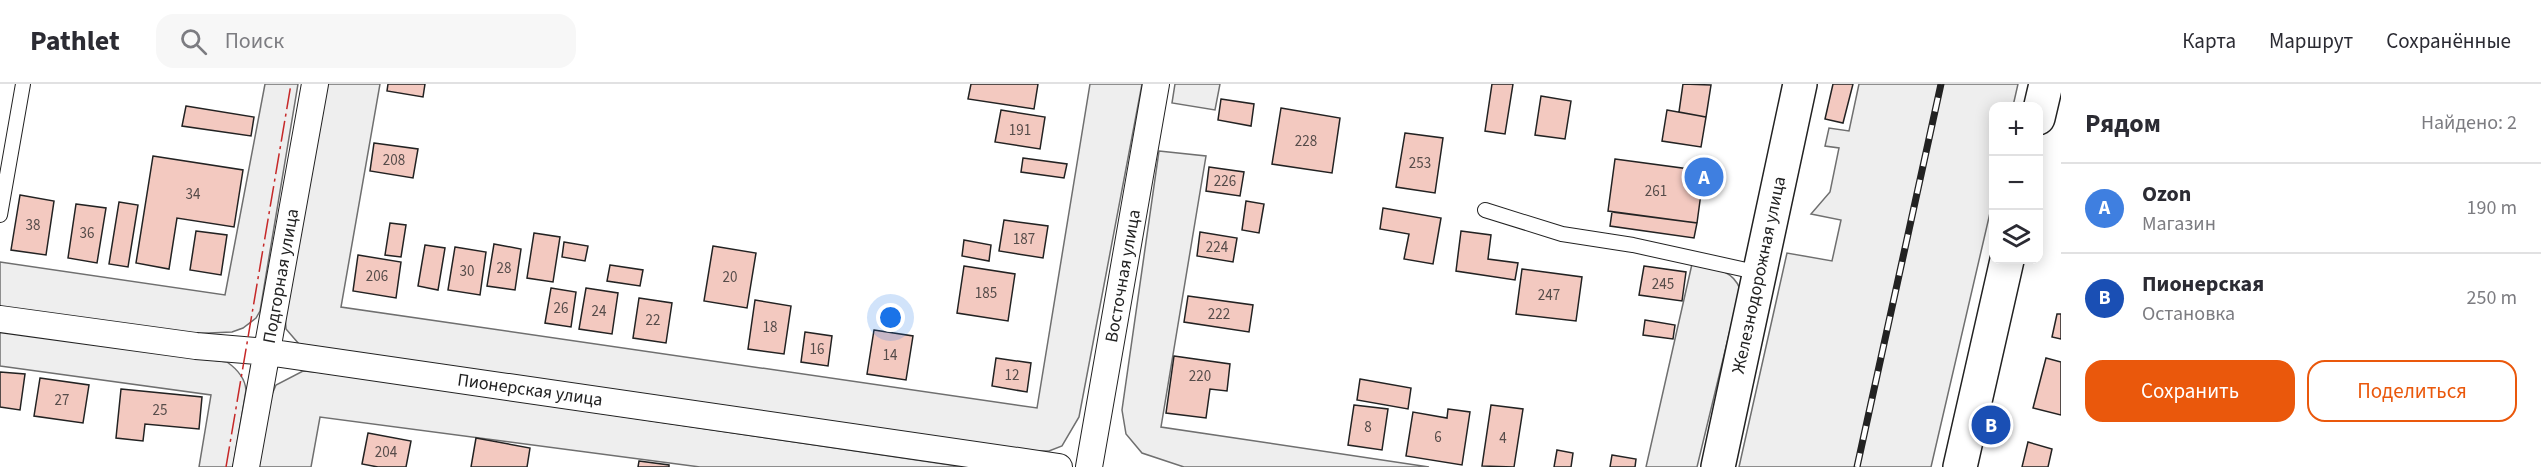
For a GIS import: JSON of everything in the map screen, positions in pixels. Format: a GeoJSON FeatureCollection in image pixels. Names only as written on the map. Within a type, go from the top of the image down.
{"type":"FeatureCollection","features":[{"type":"Feature","properties":{"kind":"street","name":"Подгорная улица"},"geometry":{"type":"LineString","coordinates":[[246,467],[315,84]]}},
{"type":"Feature","properties":{"kind":"street","name":"Восточная улица"},"geometry":{"type":"LineString","coordinates":[[1089,467],[1156,84]]}},
{"type":"Feature","properties":{"kind":"street","name":"Железнодорожная улица"},"geometry":{"type":"LineString","coordinates":[[1718,467],[1800,84]]}},
{"type":"Feature","properties":{"kind":"street"},"geometry":{"type":"LineString","coordinates":[[2042,102],[2046,84]]}},
{"type":"Feature","properties":{"kind":"street"},"geometry":{"type":"LineString","coordinates":[[1960,467],[2006,264]]}},
{"type":"Feature","properties":{"kind":"street","name":"Пионерская улица"},"geometry":{"type":"LineString","coordinates":[[0,319],[196,346],[267,352],[1059,467]]}},
{"type":"Feature","properties":{"kind":"lane"},"geometry":{"type":"LineString","coordinates":[[0,215],[23,84]]}},
{"type":"Feature","properties":{"kind":"lane"},"geometry":{"type":"LineString","coordinates":[[1485,210],[1562,234],[1633,245],[1760,273]]}},
{"type":"Feature","properties":{"kind":"shaded area"},"geometry":{"type":"Polygon","coordinates":[[[265,84],[298,84],[260,311],[256,318],[243,328],[232,332],[186,334],[0,308],[0,262],[225,295],[265,84]]]}},
{"type":"Feature","properties":{"kind":"shaded area"},"geometry":{"type":"Polygon","coordinates":[[[327,84],[380,84],[341,307],[1037,408],[1090,84],[1142,84],[1079,417],[1062,446],[1049,451],[1015,451],[299,344],[286,329],[285,314],[327,84]]]}},
{"type":"Feature","properties":{"kind":"shaded area"},"geometry":{"type":"Polygon","coordinates":[[[1175,84],[1220,84],[1215,110],[1172,103],[1175,84]]]}},
{"type":"Feature","properties":{"kind":"shaded area"},"geometry":{"type":"Polygon","coordinates":[[[1859,84],[2018,84],[2014,102],[1989,102],[1989,217],[1931,467],[1739,467],[1787,253],[1832,261],[1841,220],[1811,214],[1830,192],[1839,148],[1825,146],[1829,128],[1849,131],[1859,84]]]}},
{"type":"Feature","properties":{"kind":"shaded area"},"geometry":{"type":"Polygon","coordinates":[[[1159,151],[1206,156],[1161,427],[1429,467],[1184,467],[1142,453],[1126,434],[1122,410],[1159,151]]]}},
{"type":"Feature","properties":{"kind":"shaded area"},"geometry":{"type":"Polygon","coordinates":[[[1692,264],[1726,273],[1732,277],[1740,289],[1697,467],[1646,467],[1692,264]]]}},
{"type":"Feature","properties":{"kind":"shaded area"},"geometry":{"type":"Polygon","coordinates":[[[0,331],[227,362],[240,374],[246,390],[233,467],[199,467],[211,395],[0,366],[0,331]]]}},
{"type":"Feature","properties":{"kind":"shaded area"},"geometry":{"type":"Polygon","coordinates":[[[303,371],[964,467],[700,467],[320,417],[311,467],[257,467],[270,399],[276,385],[303,371]]]}},
{"type":"Feature","properties":{"kind":"building"},"geometry":{"type":"Polygon","coordinates":[[[388,84],[425,84],[423,97],[387,91],[388,84]]]}},
{"type":"Feature","properties":{"kind":"building"},"geometry":{"type":"Polygon","coordinates":[[[971,84],[1038,84],[1034,109],[968,99],[971,84]]]}},
{"type":"Feature","properties":{"kind":"building"},"geometry":{"type":"Polygon","coordinates":[[[1492,84],[1513,84],[1505,134],[1485,131],[1492,84]]]}},
{"type":"Feature","properties":{"kind":"building"},"geometry":{"type":"Polygon","coordinates":[[[1683,84],[1711,85],[1706,117],[1679,112],[1683,84]]]}},
{"type":"Feature","properties":{"kind":"building"},"geometry":{"type":"Polygon","coordinates":[[[1833,84],[1853,84],[1843,123],[1825,119],[1833,84]]]}},
{"type":"Feature","properties":{"kind":"building"},"geometry":{"type":"Polygon","coordinates":[[[1541,96],[1571,101],[1565,139],[1535,135],[1541,96]]]}},
{"type":"Feature","properties":{"kind":"building"},"geometry":{"type":"Polygon","coordinates":[[[1221,99],[1254,104],[1251,126],[1218,120],[1221,99]]]}},
{"type":"Feature","properties":{"kind":"building"},"geometry":{"type":"Polygon","coordinates":[[[186,106],[254,117],[251,136],[182,126],[186,106]]]}},
{"type":"Feature","properties":{"kind":"building"},"geometry":{"type":"Polygon","coordinates":[[[1281,108],[1340,118],[1332,173],[1272,164],[1281,108]]]}},
{"type":"Feature","properties":{"kind":"building"},"geometry":{"type":"Polygon","coordinates":[[[1001,110],[1045,117],[1040,149],[995,142],[1001,110]]]}},
{"type":"Feature","properties":{"kind":"building"},"geometry":{"type":"Polygon","coordinates":[[[1667,110],[1706,117],[1701,147],[1662,141],[1667,110]]]}},
{"type":"Feature","properties":{"kind":"building"},"geometry":{"type":"Polygon","coordinates":[[[1405,133],[1443,138],[1435,193],[1396,187],[1405,133]]]}},
{"type":"Feature","properties":{"kind":"building"},"geometry":{"type":"Polygon","coordinates":[[[374,143],[418,149],[413,178],[370,171],[374,143]]]}},
{"type":"Feature","properties":{"kind":"building"},"geometry":{"type":"Polygon","coordinates":[[[153,156],[243,170],[234,227],[177,218],[169,269],[136,263],[153,156]]]}},
{"type":"Feature","properties":{"kind":"building"},"geometry":{"type":"Polygon","coordinates":[[[1023,158],[1067,164],[1064,178],[1021,172],[1023,158]]]}},
{"type":"Feature","properties":{"kind":"building"},"geometry":{"type":"Polygon","coordinates":[[[1615,159],[1704,171],[1697,223],[1608,211],[1615,159]]]}},
{"type":"Feature","properties":{"kind":"building"},"geometry":{"type":"Polygon","coordinates":[[[1209,167],[1244,172],[1240,196],[1206,191],[1209,167]]]}},
{"type":"Feature","properties":{"kind":"building"},"geometry":{"type":"Polygon","coordinates":[[[20,195],[54,201],[46,255],[11,250],[20,195]]]}},
{"type":"Feature","properties":{"kind":"building"},"geometry":{"type":"Polygon","coordinates":[[[1246,201],[1264,204],[1259,233],[1242,230],[1246,201]]]}},
{"type":"Feature","properties":{"kind":"building"},"geometry":{"type":"Polygon","coordinates":[[[119,202],[138,205],[128,267],[109,264],[119,202]]]}},
{"type":"Feature","properties":{"kind":"building"},"geometry":{"type":"Polygon","coordinates":[[[76,204],[106,208],[97,263],[68,258],[76,204]]]}},
{"type":"Feature","properties":{"kind":"building"},"geometry":{"type":"Polygon","coordinates":[[[1383,208],[1441,218],[1433,264],[1404,259],[1409,234],[1380,229],[1383,208]]]}},
{"type":"Feature","properties":{"kind":"building"},"geometry":{"type":"Polygon","coordinates":[[[1612,212],[1697,223],[1694,238],[1610,226],[1612,212]]]}},
{"type":"Feature","properties":{"kind":"building"},"geometry":{"type":"Polygon","coordinates":[[[1004,220],[1048,226],[1043,258],[999,251],[1004,220]]]}},
{"type":"Feature","properties":{"kind":"building"},"geometry":{"type":"Polygon","coordinates":[[[390,223],[406,225],[401,257],[385,255],[390,223]]]}},
{"type":"Feature","properties":{"kind":"building"},"geometry":{"type":"Polygon","coordinates":[[[196,231],[227,235],[221,275],[190,270],[196,231]]]}},
{"type":"Feature","properties":{"kind":"building"},"geometry":{"type":"Polygon","coordinates":[[[1461,231],[1491,235],[1488,259],[1518,263],[1515,280],[1456,271],[1461,231]]]}},
{"type":"Feature","properties":{"kind":"building"},"geometry":{"type":"Polygon","coordinates":[[[1200,232],[1237,238],[1233,262],[1197,256],[1200,232]]]}},
{"type":"Feature","properties":{"kind":"building"},"geometry":{"type":"Polygon","coordinates":[[[534,233],[560,237],[553,282],[527,278],[534,233]]]}},
{"type":"Feature","properties":{"kind":"building"},"geometry":{"type":"Polygon","coordinates":[[[964,240],[991,245],[989,261],[962,256],[964,240]]]}},
{"type":"Feature","properties":{"kind":"building"},"geometry":{"type":"Polygon","coordinates":[[[564,242],[588,246],[585,261],[562,257],[564,242]]]}},
{"type":"Feature","properties":{"kind":"building"},"geometry":{"type":"Polygon","coordinates":[[[494,244],[521,249],[515,290],[487,286],[494,244]]]}},
{"type":"Feature","properties":{"kind":"building"},"geometry":{"type":"Polygon","coordinates":[[[425,245],[445,248],[438,290],[418,286],[425,245]]]}},
{"type":"Feature","properties":{"kind":"building"},"geometry":{"type":"Polygon","coordinates":[[[713,246],[756,253],[747,308],[704,301],[713,246]]]}},
{"type":"Feature","properties":{"kind":"building"},"geometry":{"type":"Polygon","coordinates":[[[455,247],[486,252],[480,295],[448,290],[455,247]]]}},
{"type":"Feature","properties":{"kind":"building"},"geometry":{"type":"Polygon","coordinates":[[[358,255],[401,262],[396,298],[353,291],[358,255]]]}},
{"type":"Feature","properties":{"kind":"building"},"geometry":{"type":"Polygon","coordinates":[[[610,265],[643,270],[640,286],[607,281],[610,265]]]}},
{"type":"Feature","properties":{"kind":"building"},"geometry":{"type":"Polygon","coordinates":[[[964,266],[1015,274],[1008,321],[957,313],[964,266]]]}},
{"type":"Feature","properties":{"kind":"building"},"geometry":{"type":"Polygon","coordinates":[[[1644,266],[1686,272],[1682,301],[1639,295],[1644,266]]]}},
{"type":"Feature","properties":{"kind":"building"},"geometry":{"type":"Polygon","coordinates":[[[1522,269],[1582,277],[1576,321],[1516,314],[1522,269]]]}},
{"type":"Feature","properties":{"kind":"building"},"geometry":{"type":"Polygon","coordinates":[[[551,288],[576,292],[571,327],[545,323],[551,288]]]}},
{"type":"Feature","properties":{"kind":"building"},"geometry":{"type":"Polygon","coordinates":[[[586,288],[618,293],[612,334],[579,329],[586,288]]]}},
{"type":"Feature","properties":{"kind":"building"},"geometry":{"type":"Polygon","coordinates":[[[1188,296],[1253,305],[1249,332],[1184,322],[1188,296]]]}},
{"type":"Feature","properties":{"kind":"building"},"geometry":{"type":"Polygon","coordinates":[[[639,298],[672,303],[666,343],[633,338],[639,298]]]}},
{"type":"Feature","properties":{"kind":"building"},"geometry":{"type":"Polygon","coordinates":[[[755,300],[791,306],[784,354],[748,349],[755,300]]]}},
{"type":"Feature","properties":{"kind":"building"},"geometry":{"type":"Polygon","coordinates":[[[2057,314],[2061,314],[2061,339],[2052,337],[2057,314]]]}},
{"type":"Feature","properties":{"kind":"building"},"geometry":{"type":"Polygon","coordinates":[[[1645,320],[1675,325],[1673,339],[1643,335],[1645,320]]]}},
{"type":"Feature","properties":{"kind":"building"},"geometry":{"type":"Polygon","coordinates":[[[874,330],[913,336],[906,380],[867,374],[874,330]]]}},
{"type":"Feature","properties":{"kind":"building"},"geometry":{"type":"Polygon","coordinates":[[[805,332],[832,336],[828,366],[801,362],[805,332]]]}},
{"type":"Feature","properties":{"kind":"building"},"geometry":{"type":"Polygon","coordinates":[[[1174,356],[1230,364],[1227,391],[1210,389],[1206,418],[1166,413],[1174,356]]]}},
{"type":"Feature","properties":{"kind":"building"},"geometry":{"type":"Polygon","coordinates":[[[996,358],[1031,363],[1027,392],[992,386],[996,358]]]}},
{"type":"Feature","properties":{"kind":"building"},"geometry":{"type":"Polygon","coordinates":[[[2046,358],[2061,362],[2061,415],[2033,408],[2046,358]]]}},
{"type":"Feature","properties":{"kind":"building"},"geometry":{"type":"Polygon","coordinates":[[[0,372],[25,374],[20,410],[0,407],[0,372]]]}},
{"type":"Feature","properties":{"kind":"building"},"geometry":{"type":"Polygon","coordinates":[[[40,378],[89,385],[83,423],[34,416],[40,378]]]}},
{"type":"Feature","properties":{"kind":"building"},"geometry":{"type":"Polygon","coordinates":[[[1360,379],[1411,388],[1408,409],[1357,400],[1360,379]]]}},
{"type":"Feature","properties":{"kind":"building"},"geometry":{"type":"Polygon","coordinates":[[[121,389],[202,397],[199,429],[145,424],[143,441],[116,438],[121,389]]]}},
{"type":"Feature","properties":{"kind":"building"},"geometry":{"type":"Polygon","coordinates":[[[1354,405],[1388,409],[1382,450],[1348,445],[1354,405]]]}},
{"type":"Feature","properties":{"kind":"building"},"geometry":{"type":"Polygon","coordinates":[[[1491,405],[1523,409],[1514,467],[1482,466],[1491,405]]]}},
{"type":"Feature","properties":{"kind":"building"},"geometry":{"type":"Polygon","coordinates":[[[1448,409],[1470,412],[1462,465],[1406,456],[1413,412],[1447,418],[1448,409]]]}},
{"type":"Feature","properties":{"kind":"building"},"geometry":{"type":"Polygon","coordinates":[[[368,433],[411,441],[406,467],[378,467],[362,464],[368,433]]]}},
{"type":"Feature","properties":{"kind":"building"},"geometry":{"type":"Polygon","coordinates":[[[476,438],[530,448],[527,467],[471,467],[476,438]]]}},
{"type":"Feature","properties":{"kind":"building"},"geometry":{"type":"Polygon","coordinates":[[[2028,442],[2052,449],[2048,467],[2022,467],[2028,442]]]}},
{"type":"Feature","properties":{"kind":"building"},"geometry":{"type":"Polygon","coordinates":[[[1557,450],[1573,453],[1571,467],[1554,467],[1557,450]]]}},
{"type":"Feature","properties":{"kind":"building"},"geometry":{"type":"Polygon","coordinates":[[[1612,455],[1636,459],[1635,467],[1610,467],[1612,455]]]}},
{"type":"Feature","properties":{"kind":"building"},"geometry":{"type":"Polygon","coordinates":[[[639,461],[669,465],[669,467],[638,467],[639,461]]]}},
{"type":"Feature","properties":{"kind":"railway"},"geometry":{"type":"LineString","coordinates":[[1857,467],[1941,84]]}},
{"type":"Feature","properties":{"kind":"power"},"geometry":{"type":"LineString","coordinates":[[226,467],[291,84]]}},
{"type":"Feature","properties":{"kind":"place","name":"Ozon"},"geometry":{"type":"Point","coordinates":[1704,177]}},
{"type":"Feature","properties":{"kind":"place","name":"Пионерская"},"geometry":{"type":"Point","coordinates":[1991,425]}}]}
